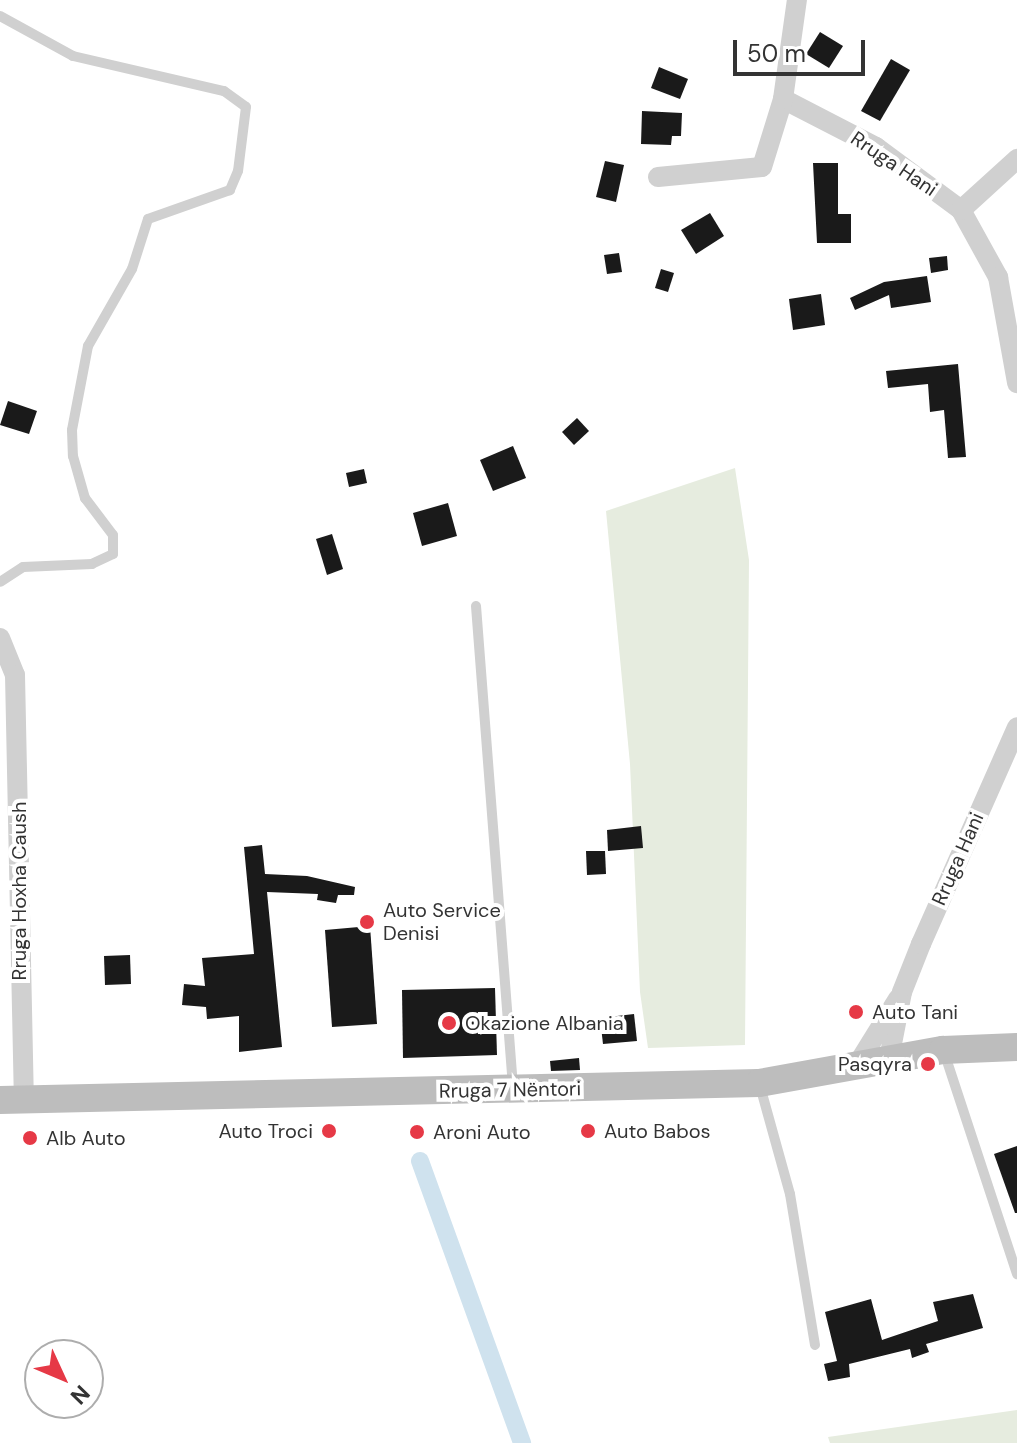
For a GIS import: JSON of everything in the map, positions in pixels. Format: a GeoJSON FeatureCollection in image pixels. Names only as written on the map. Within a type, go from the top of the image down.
{"type":"FeatureCollection","features":[{"type":"Feature","properties":{"kind":"main road","name":"Rruga 7 Nëntori"},"geometry":{"type":"LineString","coordinates":[[12,1099],[759,1083],[943,1050],[1017,1047]]}},
{"type":"Feature","properties":{"kind":"street"},"geometry":{"type":"LineString","coordinates":[[658,177],[762,167],[783,99],[797,0]]}},
{"type":"Feature","properties":{"kind":"street","name":"Rruga Hani"},"geometry":{"type":"LineString","coordinates":[[783,99],[876,147],[961,210],[998,277],[1009,361],[1017,383]]}},
{"type":"Feature","properties":{"kind":"street"},"geometry":{"type":"LineString","coordinates":[[961,210],[1017,159]]}},
{"type":"Feature","properties":{"kind":"street","name":"Rruga Hoxha Caush"},"geometry":{"type":"LineString","coordinates":[[0,638],[15,675],[12,1099]]}},
{"type":"Feature","properties":{"kind":"street","name":"Rruga Hani"},"geometry":{"type":"LineString","coordinates":[[857,1065],[902,992],[1017,727]]}},
{"type":"Feature","properties":{"kind":"street","name":"Rruga Hani"},"geometry":{"type":"LineString","coordinates":[[889,1059],[902,992]]}},
{"type":"Feature","properties":{"kind":"lane"},"geometry":{"type":"LineString","coordinates":[[0,16],[73,56],[224,91],[246,107],[238,171],[230,190],[148,219],[132,269],[88,346],[72,430],[73,456],[85,498],[113,535],[113,554],[92,564],[23,567],[0,582]]}},
{"type":"Feature","properties":{"kind":"lane"},"geometry":{"type":"LineString","coordinates":[[476,606],[513,1090]]}},
{"type":"Feature","properties":{"kind":"lane"},"geometry":{"type":"LineString","coordinates":[[943,1050],[1017,1274]]}},
{"type":"Feature","properties":{"kind":"lane"},"geometry":{"type":"LineString","coordinates":[[759,1083],[790,1194],[815,1345]]}},
{"type":"Feature","properties":{"kind":"shaded area"},"geometry":{"type":"Polygon","coordinates":[[[735,468],[749,560],[745,1045],[648,1048],[640,992],[630,764],[606,511],[735,468]]]}},
{"type":"Feature","properties":{"kind":"shaded area"},"geometry":{"type":"Polygon","coordinates":[[[1017,1410],[1017,1443],[830,1443],[828,1437],[1017,1410]]]}},
{"type":"Feature","properties":{"kind":"building"},"geometry":{"type":"Polygon","coordinates":[[[820,32],[843,46],[829,68],[806,54],[820,32]]]}},
{"type":"Feature","properties":{"kind":"building"},"geometry":{"type":"Polygon","coordinates":[[[891,59],[910,70],[880,121],[861,111],[891,59]]]}},
{"type":"Feature","properties":{"kind":"building"},"geometry":{"type":"Polygon","coordinates":[[[659,67],[688,79],[680,99],[651,88],[659,67]]]}},
{"type":"Feature","properties":{"kind":"building"},"geometry":{"type":"Polygon","coordinates":[[[642,111],[682,113],[681,136],[672,136],[671,145],[641,144],[642,111]]]}},
{"type":"Feature","properties":{"kind":"building"},"geometry":{"type":"Polygon","coordinates":[[[605,161],[624,165],[616,202],[596,197],[605,161]]]}},
{"type":"Feature","properties":{"kind":"building"},"geometry":{"type":"Polygon","coordinates":[[[813,163],[838,163],[838,214],[851,214],[851,243],[817,243],[813,163]]]}},
{"type":"Feature","properties":{"kind":"building"},"geometry":{"type":"Polygon","coordinates":[[[710,213],[724,236],[696,254],[681,230],[710,213]]]}},
{"type":"Feature","properties":{"kind":"building"},"geometry":{"type":"Polygon","coordinates":[[[619,253],[622,272],[607,274],[604,255],[619,253]]]}},
{"type":"Feature","properties":{"kind":"building"},"geometry":{"type":"Polygon","coordinates":[[[947,256],[948,270],[931,273],[929,258],[947,256]]]}},
{"type":"Feature","properties":{"kind":"building"},"geometry":{"type":"Polygon","coordinates":[[[661,269],[674,273],[668,292],[655,288],[661,269]]]}},
{"type":"Feature","properties":{"kind":"building"},"geometry":{"type":"Polygon","coordinates":[[[927,276],[931,302],[891,308],[889,295],[855,310],[850,298],[884,282],[927,276]]]}},
{"type":"Feature","properties":{"kind":"building"},"geometry":{"type":"Polygon","coordinates":[[[821,294],[825,325],[793,330],[789,299],[821,294]]]}},
{"type":"Feature","properties":{"kind":"building"},"geometry":{"type":"Polygon","coordinates":[[[958,364],[966,457],[948,458],[944,410],[930,412],[928,384],[888,388],[886,371],[958,364]]]}},
{"type":"Feature","properties":{"kind":"building"},"geometry":{"type":"Polygon","coordinates":[[[8,401],[37,411],[29,434],[0,425],[8,401]]]}},
{"type":"Feature","properties":{"kind":"building"},"geometry":{"type":"Polygon","coordinates":[[[577,418],[589,431],[574,445],[562,432],[577,418]]]}},
{"type":"Feature","properties":{"kind":"building"},"geometry":{"type":"Polygon","coordinates":[[[513,446],[526,478],[493,491],[480,460],[513,446]]]}},
{"type":"Feature","properties":{"kind":"building"},"geometry":{"type":"Polygon","coordinates":[[[364,469],[367,483],[349,487],[346,473],[364,469]]]}},
{"type":"Feature","properties":{"kind":"building"},"geometry":{"type":"Polygon","coordinates":[[[448,503],[457,536],[422,546],[413,513],[448,503]]]}},
{"type":"Feature","properties":{"kind":"building"},"geometry":{"type":"Polygon","coordinates":[[[332,534],[343,569],[327,575],[316,539],[332,534]]]}},
{"type":"Feature","properties":{"kind":"building"},"geometry":{"type":"Polygon","coordinates":[[[641,826],[643,848],[608,851],[607,830],[641,826]]]}},
{"type":"Feature","properties":{"kind":"building"},"geometry":{"type":"Polygon","coordinates":[[[262,845],[265,874],[307,876],[355,887],[354,895],[338,895],[336,903],[317,900],[318,894],[267,892],[282,1047],[239,1052],[239,1016],[207,1019],[206,1007],[182,1005],[184,984],[205,986],[202,958],[254,954],[244,847],[262,845]]]}},
{"type":"Feature","properties":{"kind":"building"},"geometry":{"type":"Polygon","coordinates":[[[586,851],[605,851],[606,874],[587,875],[586,851]]]}},
{"type":"Feature","properties":{"kind":"building"},"geometry":{"type":"Polygon","coordinates":[[[370,926],[377,1024],[332,1027],[325,930],[370,926]]]}},
{"type":"Feature","properties":{"kind":"building"},"geometry":{"type":"Polygon","coordinates":[[[130,955],[131,984],[105,985],[104,956],[130,955]]]}},
{"type":"Feature","properties":{"kind":"building","name":"Okazione Albania"},"geometry":{"type":"Polygon","coordinates":[[[495,988],[497,1055],[403,1058],[402,990],[495,988]]]}},
{"type":"Feature","properties":{"kind":"building"},"geometry":{"type":"Polygon","coordinates":[[[634,1014],[637,1041],[603,1044],[600,1018],[634,1014]]]}},
{"type":"Feature","properties":{"kind":"building"},"geometry":{"type":"Polygon","coordinates":[[[579,1058],[580,1070],[551,1071],[550,1061],[579,1058]]]}},
{"type":"Feature","properties":{"kind":"building"},"geometry":{"type":"Polygon","coordinates":[[[1017,1146],[1017,1213],[1015,1213],[994,1154],[1017,1146]]]}},
{"type":"Feature","properties":{"kind":"building"},"geometry":{"type":"Polygon","coordinates":[[[973,1294],[983,1328],[926,1344],[929,1352],[912,1358],[910,1349],[849,1364],[850,1377],[828,1381],[824,1364],[837,1361],[825,1312],[871,1299],[882,1340],[938,1321],[933,1302],[973,1294]]]}},
{"type":"Feature","properties":{"kind":"waterway"},"geometry":{"type":"LineString","coordinates":[[420,1161],[522,1443]]}},
{"type":"Feature","properties":{"kind":"place","name":"Auto Service Denisi"},"geometry":{"type":"Point","coordinates":[367,922]}},
{"type":"Feature","properties":{"kind":"place","name":"Auto Tani"},"geometry":{"type":"Point","coordinates":[856,1012]}},
{"type":"Feature","properties":{"kind":"place","name":"Okazione Albania"},"geometry":{"type":"Point","coordinates":[449,1023]}},
{"type":"Feature","properties":{"kind":"place","name":"Pasqyra"},"geometry":{"type":"Point","coordinates":[928,1064]}},
{"type":"Feature","properties":{"kind":"place","name":"Auto Troci"},"geometry":{"type":"Point","coordinates":[329,1131]}},
{"type":"Feature","properties":{"kind":"place","name":"Auto Babos"},"geometry":{"type":"Point","coordinates":[588,1131]}},
{"type":"Feature","properties":{"kind":"place","name":"Aroni Auto"},"geometry":{"type":"Point","coordinates":[417,1132]}},
{"type":"Feature","properties":{"kind":"place","name":"Alb Auto"},"geometry":{"type":"Point","coordinates":[30,1138]}}]}
